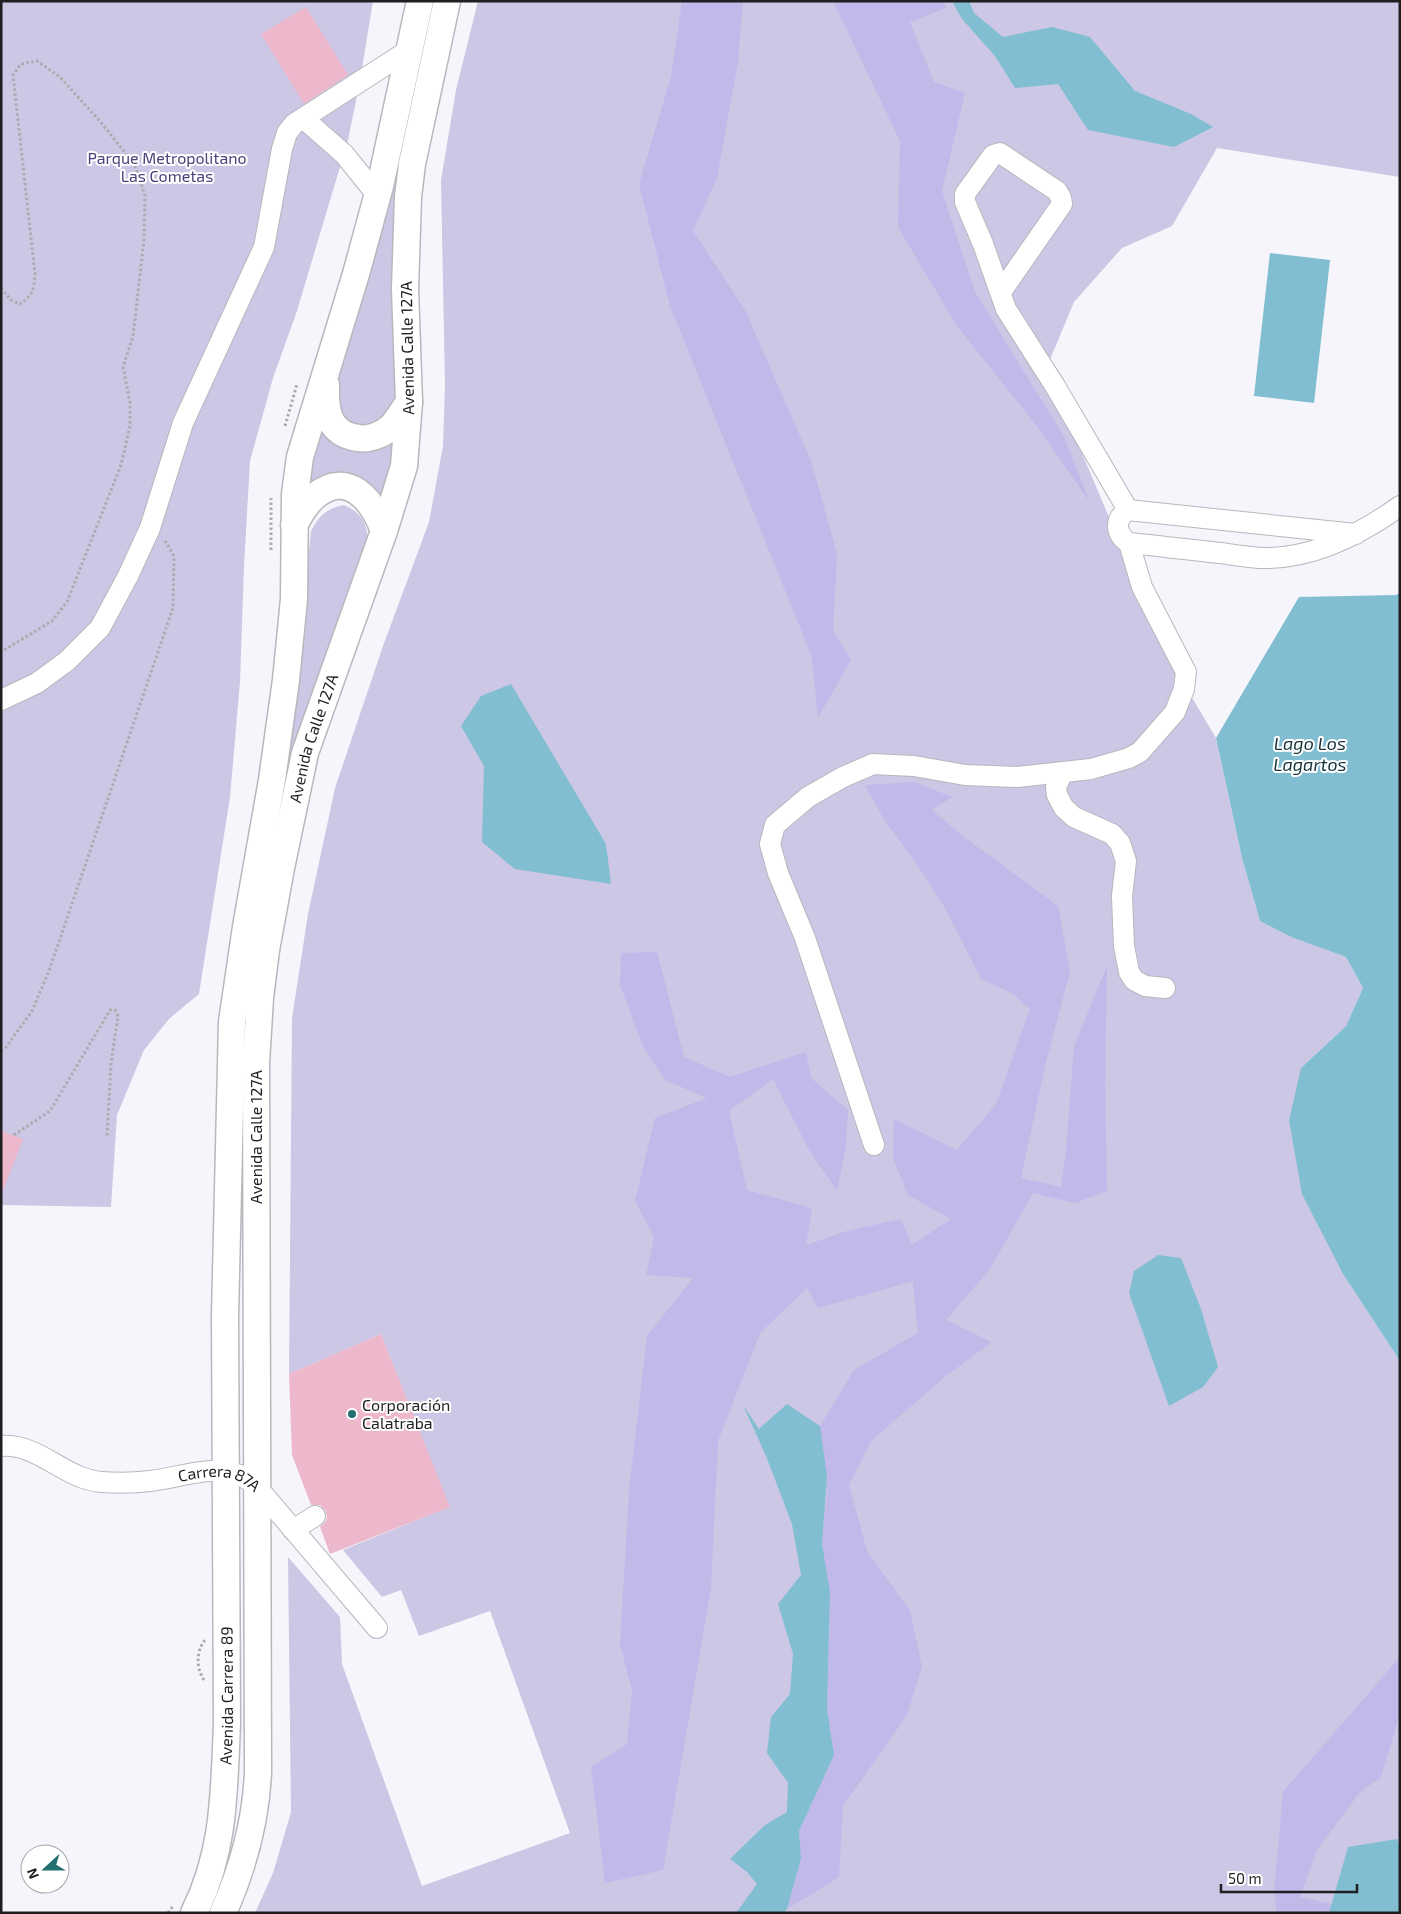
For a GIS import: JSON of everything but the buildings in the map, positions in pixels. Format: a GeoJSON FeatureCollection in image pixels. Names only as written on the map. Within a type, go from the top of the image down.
{"type":"FeatureCollection","features":[{"type":"Feature","properties":{"kind":"main road","name":"Avenida Calle 127A"},"geometry":{"type":"LineString","coordinates":[[224,1472],[225,1306],[232,1022],[246,927],[272,780],[286,680],[294,599],[295,494],[300,458],[356,274],[377,195],[420,1]]}},
{"type":"Feature","properties":{"kind":"main road","name":"Avenida Calle 127A"},"geometry":{"type":"LineString","coordinates":[[257,1487],[256,1063],[260,998],[281,868],[305,753],[384,531],[404,466],[409,402],[405,289],[408,197],[412,164],[446,1]]}},
{"type":"Feature","properties":{"kind":"main road"},"geometry":{"type":"LineString","coordinates":[[326,372],[328,414],[336,429],[347,436],[365,439],[380,434],[396,421],[409,402]]}},
{"type":"Feature","properties":{"kind":"main road"},"geometry":{"type":"LineString","coordinates":[[294,526],[303,510],[314,497],[324,490],[346,487],[363,494],[372,505],[384,531]]}},
{"type":"Feature","properties":{"kind":"main road","name":"Avenida Carrera 89"},"geometry":{"type":"LineString","coordinates":[[185,1907],[211,1873],[218,1847],[224,1790],[227,1724],[224,1472]]}},
{"type":"Feature","properties":{"kind":"main road","name":"Avenida Carrera 89"},"geometry":{"type":"LineString","coordinates":[[223,1913],[245,1853],[257,1797],[257,1487]]}},
{"type":"Feature","properties":{"kind":"street"},"geometry":{"type":"LineString","coordinates":[[1,700],[37,682],[67,661],[100,628],[128,576],[150,528],[182,423],[264,247],[282,149],[287,133],[294,124],[409,50]]}},
{"type":"Feature","properties":{"kind":"street"},"geometry":{"type":"LineString","coordinates":[[303,118],[344,154],[377,195]]}},
{"type":"Feature","properties":{"kind":"street"},"geometry":{"type":"LineString","coordinates":[[1001,292],[1062,204],[1057,190],[1000,153],[993,155],[965,194],[965,202],[983,244],[1006,310],[1055,386],[1128,510]]}},
{"type":"Feature","properties":{"kind":"street"},"geometry":{"type":"LineString","coordinates":[[1356,534],[1128,510],[1122,514],[1119,527],[1122,539],[1129,543],[1266,558],[1295,555],[1331,546],[1356,534],[1381,520],[1400,506]]}},
{"type":"Feature","properties":{"kind":"street"},"geometry":{"type":"LineString","coordinates":[[874,1145],[805,938],[778,872],[770,844],[775,825],[808,797],[843,777],[874,764],[914,766],[965,775],[1017,777],[1091,769],[1129,758],[1140,752],[1175,712],[1184,689],[1186,672],[1142,587],[1129,543]]}},
{"type":"Feature","properties":{"kind":"street"},"geometry":{"type":"LineString","coordinates":[[1063,772],[1056,787],[1057,795],[1064,808],[1074,817],[1112,834],[1120,843],[1126,861],[1122,896],[1124,946],[1129,972],[1134,980],[1145,986],[1166,988]]}},
{"type":"Feature","properties":{"kind":"street","name":"Carrera 87A"},"geometry":{"type":"LineString","coordinates":[[1,1446],[33,1451],[80,1477],[94,1481],[149,1481],[206,1472],[224,1472],[246,1478],[257,1487],[377,1628]]}},
{"type":"Feature","properties":{"kind":"street"},"geometry":{"type":"LineString","coordinates":[[293,1530],[315,1516]]}},
{"type":"Feature","properties":{"kind":"path"},"geometry":{"type":"LineString","coordinates":[[1,288],[11,300],[20,304],[29,298],[34,290],[35,274],[13,75],[21,64],[37,61],[60,77],[136,164],[145,196],[144,240],[133,336],[123,367],[130,402],[130,426],[121,465],[67,602],[52,621],[1,652]]}},
{"type":"Feature","properties":{"kind":"path"},"geometry":{"type":"LineString","coordinates":[[1,1051],[6,1047],[32,1011],[50,971],[173,608],[174,556],[164,538],[150,528]]}},
{"type":"Feature","properties":{"kind":"path"},"geometry":{"type":"LineString","coordinates":[[14,1135],[50,1110],[110,1010],[115,1010],[118,1016],[111,1063],[107,1137]]}},
{"type":"Feature","properties":{"kind":"path"},"geometry":{"type":"LineString","coordinates":[[209,1635],[199,1647],[199,1672],[209,1687]]}},
{"type":"Feature","properties":{"kind":"path"},"geometry":{"type":"LineString","coordinates":[[168,1913],[185,1907]]}},
{"type":"Feature","properties":{"kind":"green space","name":"Parque Metropolitano Las Cometas"},"geometry":{"type":"Polygon","coordinates":[[[1,1],[373,1],[348,140],[297,311],[273,378],[250,461],[240,682],[230,797],[199,994],[169,1019],[144,1050],[117,1115],[111,1207],[1,1205],[1,1]]]}},
{"type":"Feature","properties":{"kind":"green space"},"geometry":{"type":"Polygon","coordinates":[[[433,1],[437,1],[397,398],[382,422],[357,427],[337,414],[333,384],[433,1]]]}},
{"type":"Feature","properties":{"kind":"green space"},"geometry":{"type":"Polygon","coordinates":[[[478,1],[1400,1],[1400,177],[1217,148],[1172,226],[1122,248],[1074,302],[1049,362],[1079,446],[1168,657],[1216,738],[1242,858],[1260,921],[1291,937],[1346,957],[1363,988],[1346,1026],[1301,1068],[1343,1274],[1400,1361],[1400,1913],[255,1913],[273,1873],[291,1812],[288,1557],[340,1617],[342,1664],[422,1886],[570,1833],[490,1611],[419,1636],[401,1590],[382,1597],[343,1550],[449,1507],[381,1334],[289,1374],[292,1018],[308,914],[335,788],[383,646],[429,522],[443,446],[445,385],[441,180],[456,90],[478,1]]]}},
{"type":"Feature","properties":{"kind":"green space"},"geometry":{"type":"Polygon","coordinates":[[[321,421],[399,433],[383,506],[306,492],[321,421]]]}},
{"type":"Feature","properties":{"kind":"green space"},"geometry":{"type":"Polygon","coordinates":[[[344,505],[358,514],[364,522],[368,538],[250,969],[291,738],[311,531],[324,514],[333,508],[344,505]]]}},
{"type":"Feature","properties":{"kind":"shaded area"},"geometry":{"type":"Polygon","coordinates":[[[682,1],[743,1],[738,62],[717,178],[693,231],[745,310],[811,461],[837,554],[833,630],[851,660],[818,718],[812,657],[670,306],[639,184],[671,77],[682,1]]]}},
{"type":"Feature","properties":{"kind":"shaded area"},"geometry":{"type":"Polygon","coordinates":[[[833,1],[943,1],[946,8],[910,22],[934,82],[965,93],[942,191],[975,292],[1063,435],[1090,502],[1039,429],[957,326],[898,227],[900,141],[833,1]]]}},
{"type":"Feature","properties":{"kind":"shaded area"},"geometry":{"type":"Polygon","coordinates":[[[915,782],[952,797],[932,810],[960,834],[1058,906],[1070,971],[1045,1066],[1021,1178],[1061,1187],[1066,1151],[1074,1046],[1107,966],[1105,1082],[1107,1191],[1075,1203],[1033,1193],[990,1269],[946,1320],[992,1342],[946,1376],[871,1441],[849,1485],[867,1551],[910,1611],[922,1666],[907,1715],[843,1806],[839,1877],[787,1909],[801,1859],[799,1831],[834,1755],[827,1709],[830,1609],[822,1544],[827,1491],[820,1426],[854,1370],[918,1333],[913,1281],[818,1308],[807,1288],[760,1333],[718,1441],[711,1588],[663,1870],[605,1883],[591,1767],[627,1744],[632,1690],[620,1644],[629,1491],[647,1336],[693,1278],[646,1275],[654,1237],[635,1201],[655,1118],[707,1098],[665,1080],[643,1046],[620,985],[621,953],[657,952],[684,1057],[730,1077],[806,1052],[811,1078],[848,1110],[846,1146],[837,1191],[809,1150],[773,1079],[729,1111],[747,1190],[812,1208],[806,1245],[847,1231],[901,1219],[912,1245],[951,1219],[908,1195],[893,1158],[894,1119],[957,1150],[996,1104],[1030,1009],[1012,993],[981,979],[944,906],[914,860],[883,818],[865,785],[915,782]]]}},
{"type":"Feature","properties":{"kind":"shaded area"},"geometry":{"type":"Polygon","coordinates":[[[1400,1657],[1400,1713],[1381,1777],[1360,1792],[1317,1850],[1300,1897],[1332,1904],[1329,1913],[1277,1913],[1274,1891],[1283,1792],[1400,1657]]]}},
{"type":"Feature","properties":{"kind":"water"},"geometry":{"type":"Polygon","coordinates":[[[952,1],[969,1],[974,13],[1003,37],[1052,27],[1090,37],[1135,91],[1191,114],[1213,127],[1174,147],[1088,130],[1058,84],[1015,88],[995,56],[962,19],[952,1]]]}},
{"type":"Feature","properties":{"kind":"water"},"geometry":{"type":"Polygon","coordinates":[[[1270,253],[1330,260],[1314,403],[1254,396],[1270,253]]]}},
{"type":"Feature","properties":{"kind":"water","name":"Lago Los Lagartos"},"geometry":{"type":"Polygon","coordinates":[[[1400,593],[1400,1361],[1343,1274],[1302,1194],[1289,1120],[1301,1068],[1346,1026],[1363,988],[1346,957],[1291,937],[1260,921],[1242,858],[1216,738],[1299,597],[1396,595],[1400,593]]]}},
{"type":"Feature","properties":{"kind":"water"},"geometry":{"type":"Polygon","coordinates":[[[511,684],[606,844],[611,884],[515,869],[482,842],[484,766],[461,726],[481,696],[511,684]]]}},
{"type":"Feature","properties":{"kind":"water"},"geometry":{"type":"Polygon","coordinates":[[[1158,1255],[1181,1258],[1201,1309],[1218,1367],[1203,1387],[1169,1406],[1129,1293],[1134,1271],[1158,1255]]]}},
{"type":"Feature","properties":{"kind":"water"},"geometry":{"type":"Polygon","coordinates":[[[787,1404],[820,1426],[827,1477],[822,1544],[830,1593],[827,1709],[834,1755],[799,1831],[801,1859],[787,1909],[784,1913],[736,1913],[757,1884],[747,1872],[730,1859],[765,1825],[787,1812],[788,1783],[767,1753],[771,1717],[790,1694],[793,1654],[778,1604],[801,1575],[792,1524],[766,1456],[743,1405],[759,1429],[787,1404]]]}},
{"type":"Feature","properties":{"kind":"water"},"geometry":{"type":"Polygon","coordinates":[[[1397,1839],[1400,1849],[1400,1913],[1329,1913],[1348,1847],[1397,1839]]]}},
{"type":"Feature","properties":{"kind":"place","name":"Corporación Calatraba"},"geometry":{"type":"Point","coordinates":[352,1414]}}]}
